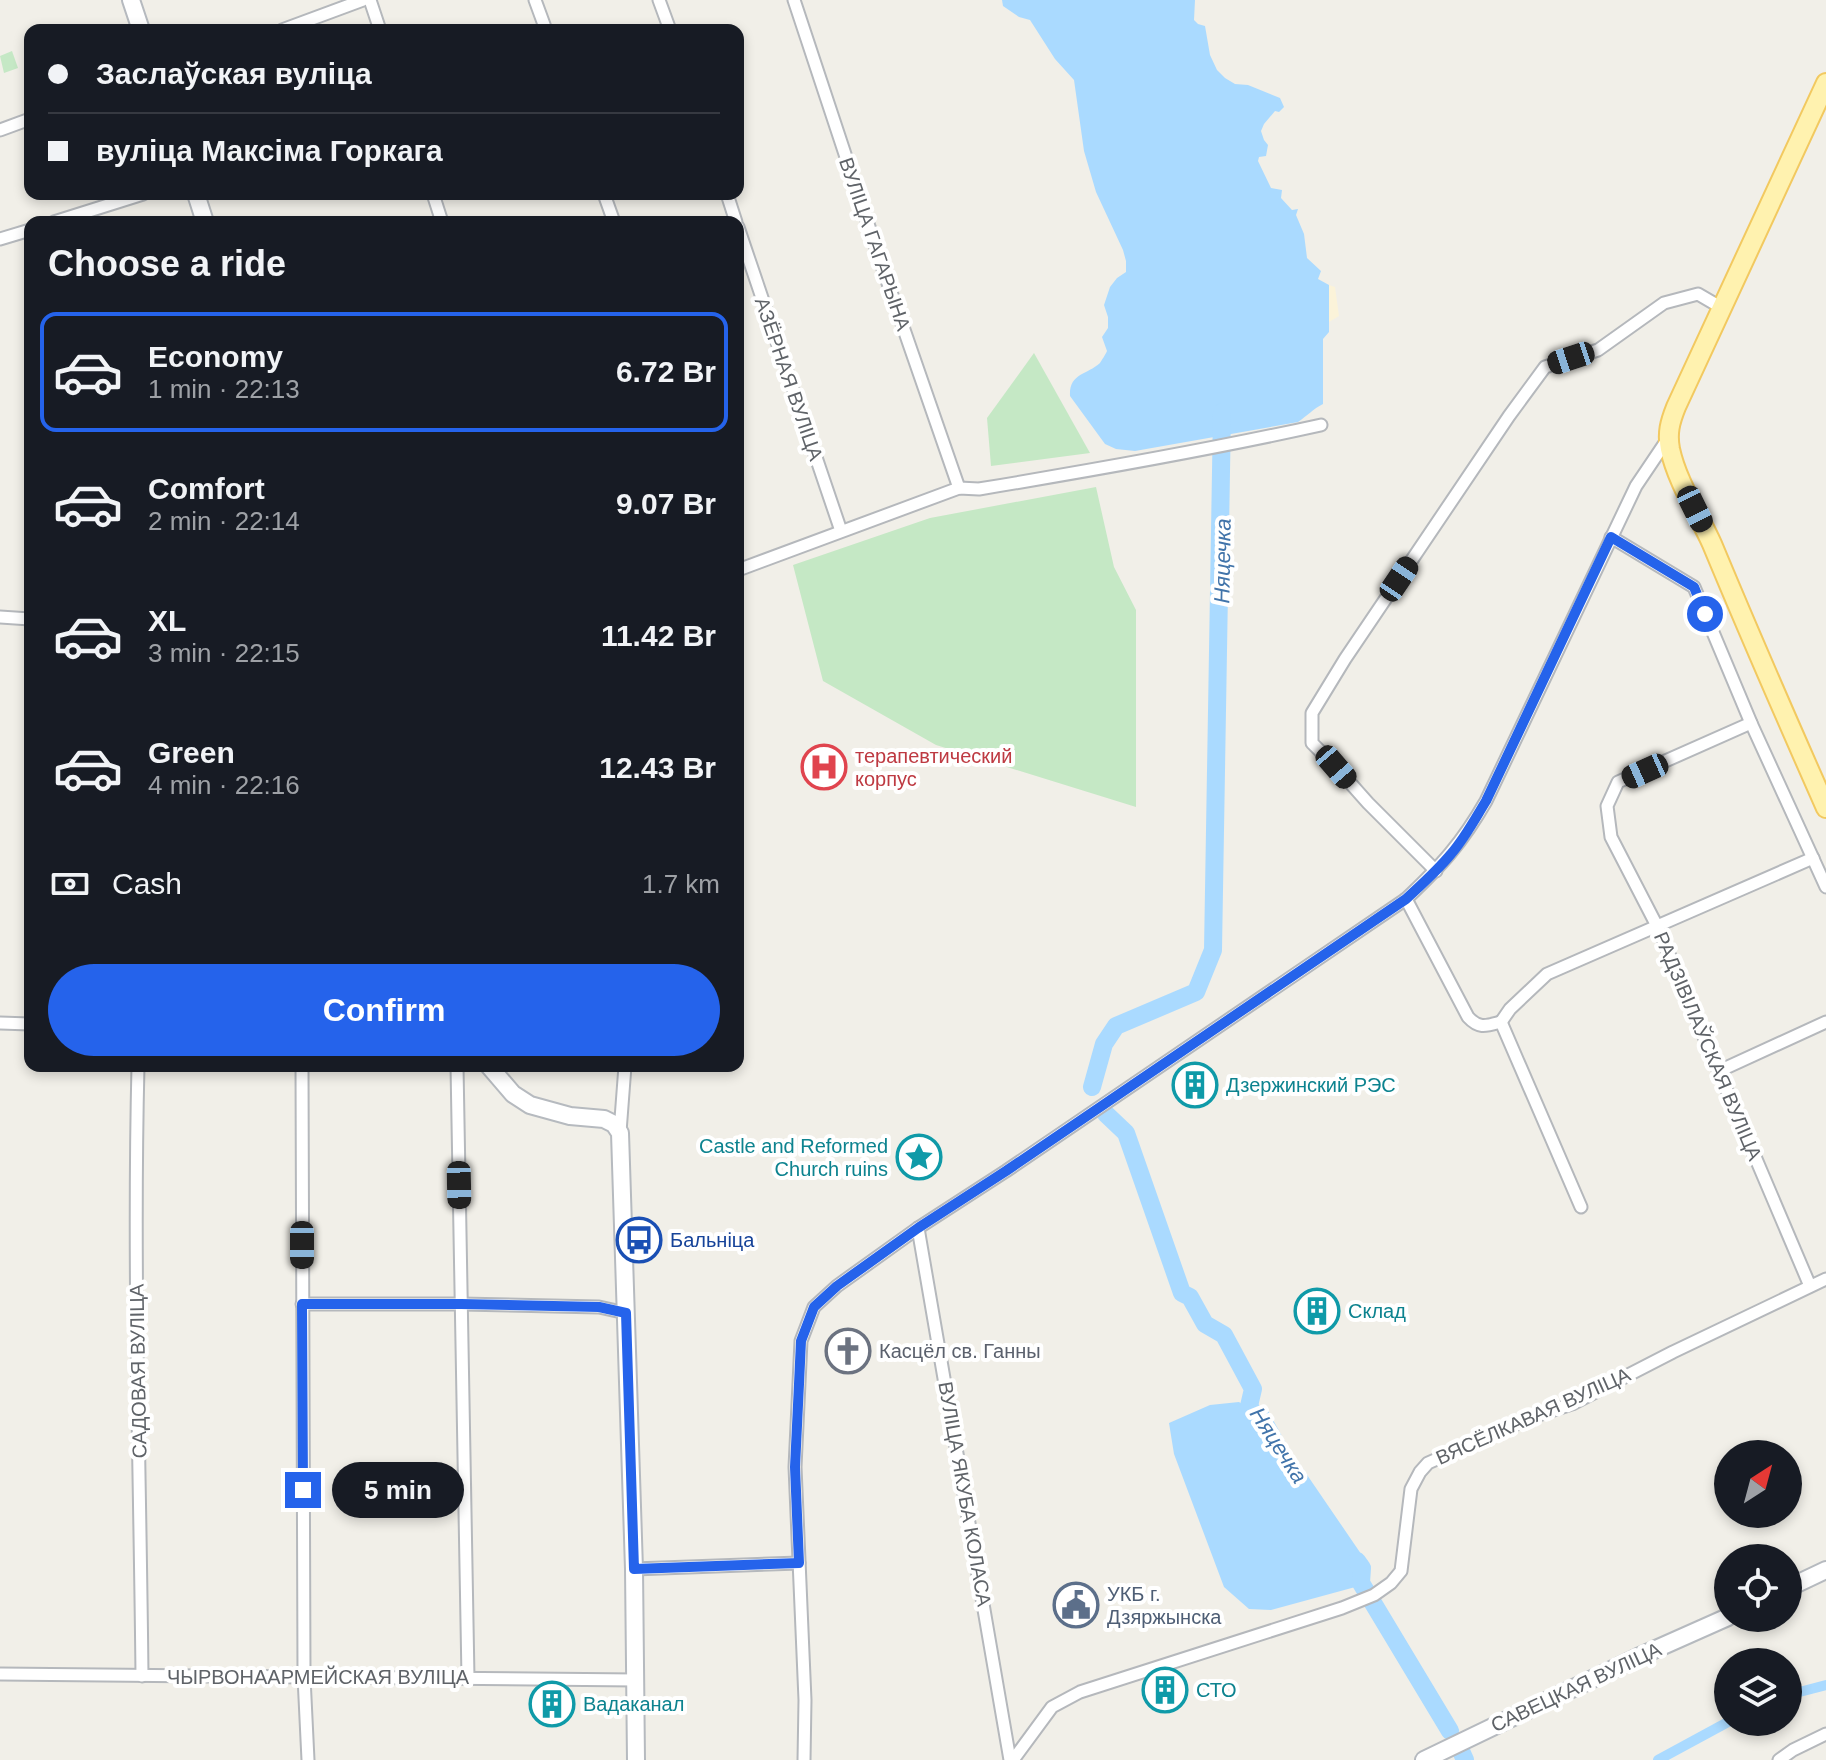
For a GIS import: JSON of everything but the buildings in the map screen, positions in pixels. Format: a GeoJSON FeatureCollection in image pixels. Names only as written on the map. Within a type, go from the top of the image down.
{"type":"FeatureCollection","features":[{"type":"Feature","properties":{"kind":"main road"},"geometry":{"type":"LineString","coordinates":[[1826,83],[1669,424],[1674,460],[1684,485],[1826,808]]}},
{"type":"Feature","properties":{"kind":"street"},"geometry":{"type":"LineString","coordinates":[[131,0],[139,24]]}},
{"type":"Feature","properties":{"kind":"street"},"geometry":{"type":"LineString","coordinates":[[298,24],[363,0]]}},
{"type":"Feature","properties":{"kind":"street"},"geometry":{"type":"LineString","coordinates":[[370,0],[378,24]]}},
{"type":"Feature","properties":{"kind":"street"},"geometry":{"type":"LineString","coordinates":[[535,0],[544,24]]}},
{"type":"Feature","properties":{"kind":"street"},"geometry":{"type":"LineString","coordinates":[[659,0],[668,24]]}},
{"type":"Feature","properties":{"kind":"street","name":"ВУЛІЦА ГАГАРЫНА"},"geometry":{"type":"LineString","coordinates":[[794,0],[959,488]]}},
{"type":"Feature","properties":{"kind":"street"},"geometry":{"type":"LineString","coordinates":[[0,130],[24,121]]}},
{"type":"Feature","properties":{"kind":"street"},"geometry":{"type":"LineString","coordinates":[[73,216],[124,200]]}},
{"type":"Feature","properties":{"kind":"street"},"geometry":{"type":"LineString","coordinates":[[0,239],[24,232]]}},
{"type":"Feature","properties":{"kind":"street","name":"АЗЁРНАЯ ВУЛІЦА"},"geometry":{"type":"LineString","coordinates":[[744,246],[841,531]]}},
{"type":"Feature","properties":{"kind":"street"},"geometry":{"type":"LineString","coordinates":[[1436,871],[1312,743],[1312,713],[1354,645],[1545,367],[1598,350],[1664,303],[1698,294],[1722,308]]}},
{"type":"Feature","properties":{"kind":"street"},"geometry":{"type":"LineString","coordinates":[[744,568],[959,488],[979,489],[1212,449],[1321,425]]}},
{"type":"Feature","properties":{"kind":"street"},"geometry":{"type":"LineString","coordinates":[[804,1760],[805,1700],[795,1467],[801,1341],[814,1307],[837,1286],[918,1228],[1406,899],[1436,871],[1462,840],[1486,801],[1636,486],[1669,437]]}},
{"type":"Feature","properties":{"kind":"street"},"geometry":{"type":"LineString","coordinates":[[1611,537],[1694,587],[1751,723],[1826,887]]}},
{"type":"Feature","properties":{"kind":"street"},"geometry":{"type":"LineString","coordinates":[[0,617],[24,619]]}},
{"type":"Feature","properties":{"kind":"street","name":"РАДЗІВІЛАЎСКАЯ ВУЛІЦА"},"geometry":{"type":"LineString","coordinates":[[1751,723],[1618,782],[1607,806],[1611,837],[1657,926],[1810,1286]]}},
{"type":"Feature","properties":{"kind":"street"},"geometry":{"type":"LineString","coordinates":[[1406,899],[1468,1017],[1475,1025],[1482,1026],[1501,1022],[1510,1009],[1547,974],[1813,858]]}},
{"type":"Feature","properties":{"kind":"street"},"geometry":{"type":"LineString","coordinates":[[1501,1022],[1581,1207]]}},
{"type":"Feature","properties":{"kind":"street"},"geometry":{"type":"LineString","coordinates":[[1719,1071],[1826,1022]]}},
{"type":"Feature","properties":{"kind":"street"},"geometry":{"type":"LineString","coordinates":[[0,1023],[24,1024]]}},
{"type":"Feature","properties":{"kind":"street","name":"САДОВАЯ ВУЛІЦА"},"geometry":{"type":"LineString","coordinates":[[138,1072],[137,1303],[142,1676]]}},
{"type":"Feature","properties":{"kind":"street"},"geometry":{"type":"LineString","coordinates":[[302,1072],[304,1677],[308,1760]]}},
{"type":"Feature","properties":{"kind":"street"},"geometry":{"type":"LineString","coordinates":[[457,1072],[468,1678]]}},
{"type":"Feature","properties":{"kind":"street"},"geometry":{"type":"LineString","coordinates":[[494,1072],[513,1094],[530,1105],[570,1116],[604,1119],[614,1124],[620,1133]]}},
{"type":"Feature","properties":{"kind":"street"},"geometry":{"type":"LineString","coordinates":[[625,1072],[620,1133],[634,1569],[636,1760]]}},
{"type":"Feature","properties":{"kind":"street","name":"ВУЛІЦА ЯКУБА КОЛАСА"},"geometry":{"type":"LineString","coordinates":[[918,1228],[1012,1760]]}},
{"type":"Feature","properties":{"kind":"street","name":"ВЯСЁЛКАВАЯ ВУЛІЦА"},"geometry":{"type":"LineString","coordinates":[[1012,1760],[1052,1707],[1080,1692],[1342,1608],[1374,1595],[1391,1583],[1401,1571],[1411,1489],[1428,1463],[1530,1418],[1572,1404],[1826,1279]]}},
{"type":"Feature","properties":{"kind":"street"},"geometry":{"type":"LineString","coordinates":[[302,1304],[599,1307],[626,1313]]}},
{"type":"Feature","properties":{"kind":"street"},"geometry":{"type":"LineString","coordinates":[[634,1569],[799,1563]]}},
{"type":"Feature","properties":{"kind":"street"},"geometry":{"type":"LineString","coordinates":[[1802,1581],[1826,1570]]}},
{"type":"Feature","properties":{"kind":"street","name":"САВЕЦКАЯ ВУЛІЦА"},"geometry":{"type":"LineString","coordinates":[[1424,1760],[1714,1623]]}},
{"type":"Feature","properties":{"kind":"street","name":"ЧЫРВОНААРМЕЙСКАЯ ВУЛІЦА"},"geometry":{"type":"LineString","coordinates":[[0,1674],[636,1680]]}},
{"type":"Feature","properties":{"kind":"street"},"geometry":{"type":"LineString","coordinates":[[1779,1760],[1826,1734]]}},
{"type":"Feature","properties":{"kind":"green space"},"geometry":{"type":"Polygon","coordinates":[[[12,51],[18,68],[4,73],[0,56],[12,51]]]}},
{"type":"Feature","properties":{"kind":"green space"},"geometry":{"type":"Polygon","coordinates":[[[1034,353],[1090,453],[991,466],[987,418],[1034,353]]]}},
{"type":"Feature","properties":{"kind":"green space"},"geometry":{"type":"Polygon","coordinates":[[[1096,487],[1114,567],[1136,610],[1136,807],[936,745],[823,681],[793,565],[930,518],[1096,487]]]}},
{"type":"Feature","properties":{"kind":"sand"},"geometry":{"type":"Polygon","coordinates":[[[1329,285],[1335,287],[1339,316],[1329,322],[1329,285]]]}},
{"type":"Feature","properties":{"kind":"water"},"geometry":{"type":"Polygon","coordinates":[[[1002,0],[1195,0],[1194,20],[1205,26],[1210,55],[1217,70],[1235,84],[1248,85],[1280,98],[1284,107],[1279,112],[1275,111],[1261,131],[1268,145],[1266,156],[1259,157],[1258,161],[1271,188],[1282,190],[1281,198],[1292,210],[1298,209],[1296,215],[1304,234],[1307,258],[1321,271],[1318,279],[1329,285],[1329,332],[1323,339],[1323,404],[1298,422],[1135,451],[1105,444],[1070,396],[1070,388],[1076,379],[1100,363],[1107,351],[1102,337],[1108,328],[1104,305],[1110,287],[1126,272],[1126,261],[1096,192],[1084,151],[1074,80],[1055,59],[1030,20],[1019,17],[1003,6],[1002,0]]]}},
{"type":"Feature","properties":{"kind":"water"},"geometry":{"type":"Polygon","coordinates":[[[1239,1402],[1251,1410],[1267,1409],[1288,1447],[1370,1567],[1359,1586],[1271,1610],[1249,1609],[1224,1587],[1174,1454],[1169,1423],[1210,1405],[1239,1402]]]}},
{"type":"Feature","properties":{"kind":"waterway","name":"Няцечка"},"geometry":{"type":"LineString","coordinates":[[1092,1087],[1104,1044],[1116,1026],[1196,992],[1213,950],[1222,412]]}},
{"type":"Feature","properties":{"kind":"waterway","name":"Няцечка"},"geometry":{"type":"LineString","coordinates":[[1106,1114],[1126,1133],[1182,1293],[1190,1297],[1205,1324],[1224,1335],[1253,1389],[1249,1406],[1264,1429]]}},
{"type":"Feature","properties":{"kind":"waterway","name":"Няцечка"},"geometry":{"type":"LineString","coordinates":[[1357,1561],[1362,1568],[1361,1583],[1450,1731]]}},
{"type":"Feature","properties":{"kind":"waterway"},"geometry":{"type":"LineString","coordinates":[[1802,1691],[1826,1685]]}},
{"type":"Feature","properties":{"kind":"waterway"},"geometry":{"type":"LineString","coordinates":[[1658,1760],[1714,1730]]}},
{"type":"Feature","properties":{"kind":"waterway","name":"Няцечка"},"geometry":{"type":"LineString","coordinates":[[1461,1751],[1465,1760]]}},
{"type":"Feature","properties":{"kind":"place","name":"терапевтический корпус"},"geometry":{"type":"Point","coordinates":[824,767]}},
{"type":"Feature","properties":{"kind":"place","name":"Дзержинский РЭС"},"geometry":{"type":"Point","coordinates":[1195,1085]}},
{"type":"Feature","properties":{"kind":"place","name":"Castle and Reformed Church ruins"},"geometry":{"type":"Point","coordinates":[919,1157]}},
{"type":"Feature","properties":{"kind":"place","name":"Бальніца"},"geometry":{"type":"Point","coordinates":[639,1240]}},
{"type":"Feature","properties":{"kind":"place","name":"Склад"},"geometry":{"type":"Point","coordinates":[1317,1311]}},
{"type":"Feature","properties":{"kind":"place","name":"Касцёл св. Ганны"},"geometry":{"type":"Point","coordinates":[848,1351]}},
{"type":"Feature","properties":{"kind":"place","name":"УКБ г. Дзяржынска"},"geometry":{"type":"Point","coordinates":[1076,1605]}},
{"type":"Feature","properties":{"kind":"place","name":"СТО"},"geometry":{"type":"Point","coordinates":[1165,1690]}},
{"type":"Feature","properties":{"kind":"place","name":"Вадаканал"},"geometry":{"type":"Point","coordinates":[552,1704]}},
{"type":"Feature","properties":{"kind":"route"},"geometry":{"type":"LineString","coordinates":[[303,1490],[302,1304],[599,1307],[626,1313],[634,1569],[799,1563],[795,1467],[801,1341],[814,1307],[837,1286],[918,1228],[1406,899],[1436,871],[1471,827],[1486,801],[1611,537],[1694,587],[1705,614]]}}]}
